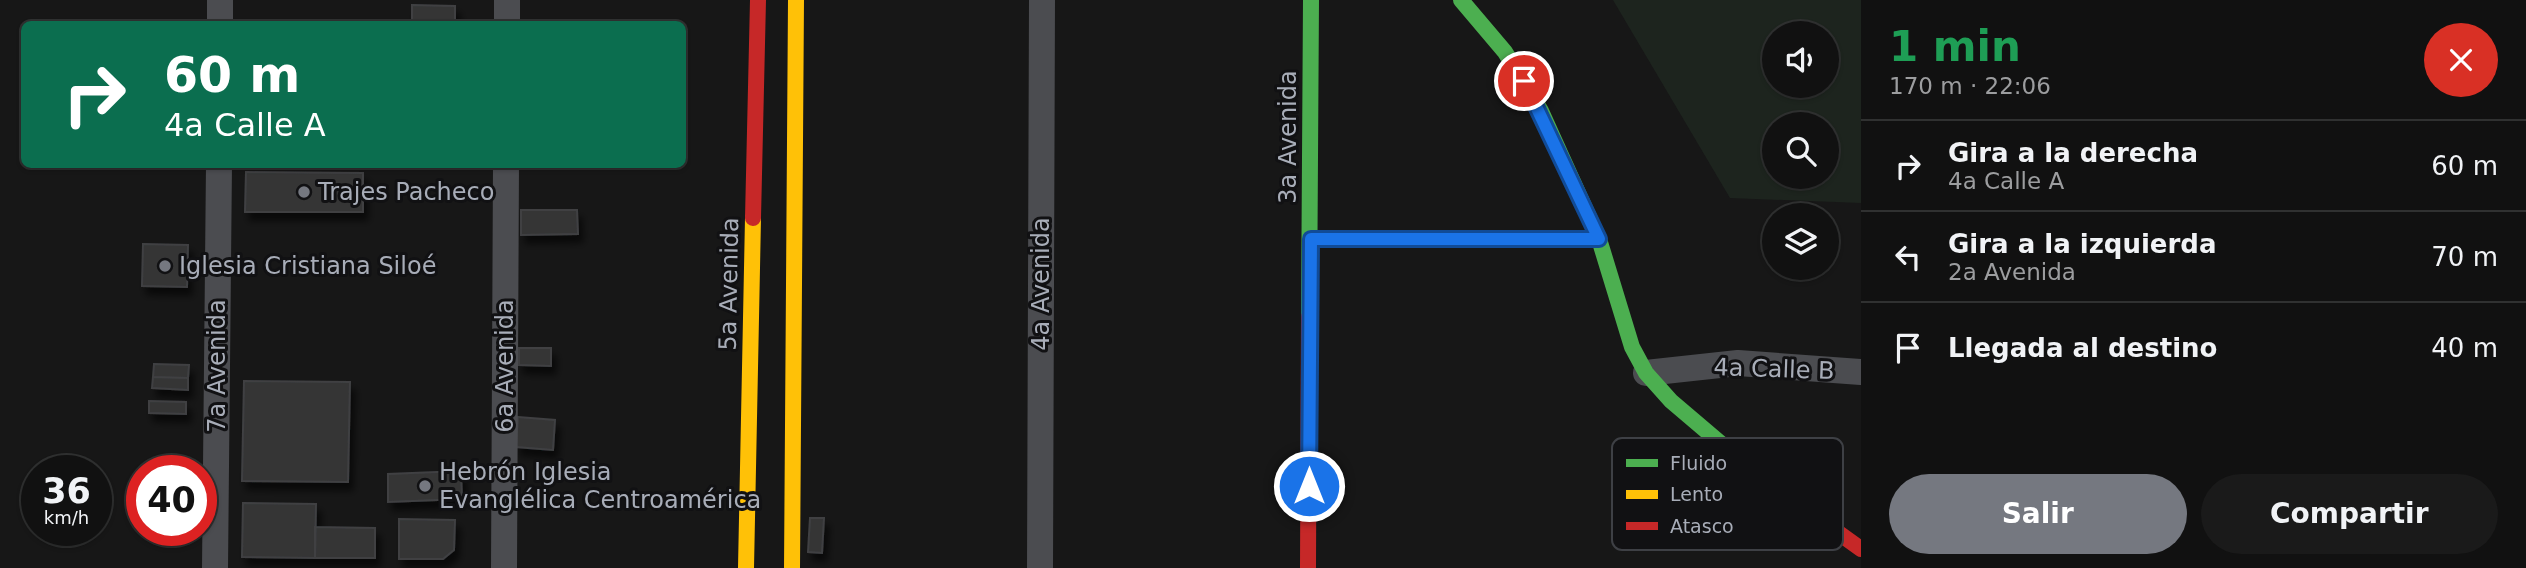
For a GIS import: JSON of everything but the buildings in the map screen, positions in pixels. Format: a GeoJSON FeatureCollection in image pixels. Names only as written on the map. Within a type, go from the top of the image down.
{"type":"FeatureCollection","features":[{"type":"Feature","properties":{"kind":"street"},"geometry":{"type":"LineString","coordinates":[[220,0],[220,21]]}},
{"type":"Feature","properties":{"kind":"street"},"geometry":{"type":"LineString","coordinates":[[507,0],[507,21]]}},
{"type":"Feature","properties":{"kind":"street","name":"5a Avenida"},"geometry":{"type":"LineString","coordinates":[[746,568],[758,0]]}},
{"type":"Feature","properties":{"kind":"street"},"geometry":{"type":"LineString","coordinates":[[792,568],[796,0]]}},
{"type":"Feature","properties":{"kind":"street","name":"4a Avenida"},"geometry":{"type":"LineString","coordinates":[[1040,568],[1042,0]]}},
{"type":"Feature","properties":{"kind":"street","name":"3a Avenida"},"geometry":{"type":"LineString","coordinates":[[1308,568],[1311,0]]}},
{"type":"Feature","properties":{"kind":"street"},"geometry":{"type":"LineString","coordinates":[[1461,0],[1484,26],[1524,81],[1599,239],[1632,347],[1646,373],[1671,401],[1715,438]]}},
{"type":"Feature","properties":{"kind":"street","name":"7a Avenida"},"geometry":{"type":"LineString","coordinates":[[215,568],[219,168]]}},
{"type":"Feature","properties":{"kind":"street","name":"6a Avenida"},"geometry":{"type":"LineString","coordinates":[[504,568],[506,168]]}},
{"type":"Feature","properties":{"kind":"street","name":"4a Calle B"},"geometry":{"type":"LineString","coordinates":[[1646,373],[1738,363],[1861,372]]}},
{"type":"Feature","properties":{"kind":"street"},"geometry":{"type":"LineString","coordinates":[[1843,537],[1861,550]]}},
{"type":"Feature","properties":{"kind":"lane"},"geometry":{"type":"LineString","coordinates":[[1311,239],[1599,239]]}},
{"type":"Feature","properties":{"kind":"shaded area"},"geometry":{"type":"Polygon","coordinates":[[[1613,0],[1861,0],[1861,203],[1730,198],[1613,0]]]}},
{"type":"Feature","properties":{"kind":"traffic: fast"},"geometry":{"type":"LineString","coordinates":[[1309,317],[1311,0]]}},
{"type":"Feature","properties":{"kind":"traffic: fast"},"geometry":{"type":"LineString","coordinates":[[1461,0],[1505,52],[1541,111],[1599,239],[1632,347],[1646,373],[1671,401],[1714,438]]}},
{"type":"Feature","properties":{"kind":"traffic: slow"},"geometry":{"type":"LineString","coordinates":[[792,568],[796,0]]}},
{"type":"Feature","properties":{"kind":"traffic: slow"},"geometry":{"type":"LineString","coordinates":[[746,568],[753,218]]}},
{"type":"Feature","properties":{"kind":"traffic: jam"},"geometry":{"type":"LineString","coordinates":[[753,218],[758,0]]}},
{"type":"Feature","properties":{"kind":"traffic: jam"},"geometry":{"type":"LineString","coordinates":[[1308,568],[1309,317]]}},
{"type":"Feature","properties":{"kind":"traffic: jam"},"geometry":{"type":"LineString","coordinates":[[1843,536],[1861,549]]}},
{"type":"Feature","properties":{"kind":"place","name":"Trajes Pacheco"},"geometry":{"type":"Point","coordinates":[304,192]}},
{"type":"Feature","properties":{"kind":"place","name":"Iglesia Cristiana Siloé"},"geometry":{"type":"Point","coordinates":[165,266]}},
{"type":"Feature","properties":{"kind":"place","name":"Hebrón Iglesia Evanglélica Centroamérica"},"geometry":{"type":"Point","coordinates":[425,486]}},
{"type":"Feature","properties":{"kind":"route"},"geometry":{"type":"LineString","coordinates":[[1309,486],[1311,239],[1599,239],[1541,111],[1524,81]]}}]}
